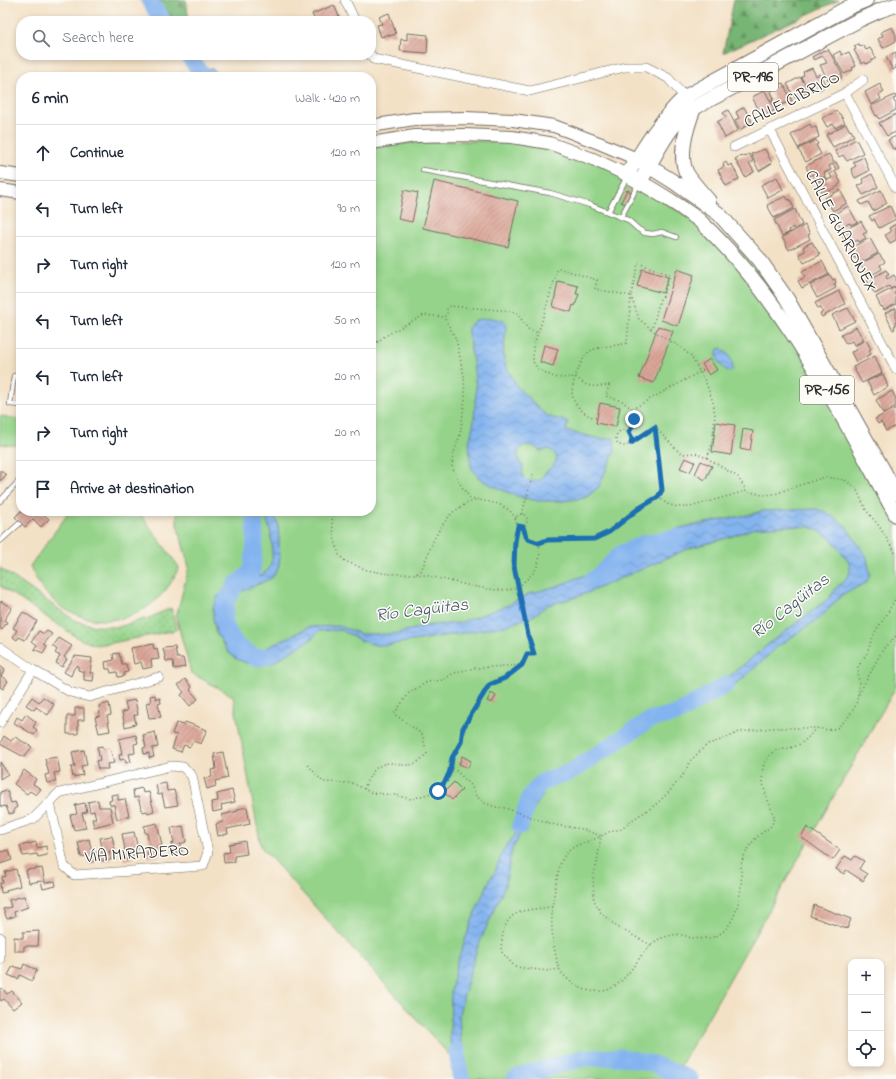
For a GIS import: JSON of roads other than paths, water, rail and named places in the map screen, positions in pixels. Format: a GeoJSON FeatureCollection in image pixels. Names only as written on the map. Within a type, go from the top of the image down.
{"type":"FeatureCollection","features":[{"type":"Feature","properties":{"kind":"main road","name":"PR-196"},"geometry":{"type":"LineString","coordinates":[[640,182],[643,163],[669,113],[685,97],[849,7],[866,0]]}},
{"type":"Feature","properties":{"kind":"main road","name":"PR-196"},"geometry":{"type":"LineString","coordinates":[[628,175],[657,151],[675,125],[682,117],[694,108],[859,20],[896,5]]}},
{"type":"Feature","properties":{"kind":"main road"},"geometry":{"type":"LineString","coordinates":[[694,108],[685,138],[683,155],[686,172],[719,214]]}},
{"type":"Feature","properties":{"kind":"main road","name":"PR-156"},"geometry":{"type":"LineString","coordinates":[[376,125],[414,119],[465,118],[513,120],[554,126],[600,143],[643,163],[719,214],[759,259],[787,299],[896,492]]}},
{"type":"Feature","properties":{"kind":"main road","name":"PR-156"},"geometry":{"type":"LineString","coordinates":[[376,142],[415,136],[464,135],[512,137],[549,143],[593,159],[628,175],[700,221],[748,272],[781,315],[826,389],[896,515]]}},
{"type":"Feature","properties":{"kind":"main road"},"geometry":{"type":"LineString","coordinates":[[0,173],[16,175]]}},
{"type":"Feature","properties":{"kind":"main road"},"geometry":{"type":"LineString","coordinates":[[0,190],[16,192]]}},
{"type":"Feature","properties":{"kind":"street"},"geometry":{"type":"LineString","coordinates":[[345,0],[353,16]]}},
{"type":"Feature","properties":{"kind":"street"},"geometry":{"type":"LineString","coordinates":[[376,60],[530,91],[625,67],[646,67],[668,78],[694,108]]}},
{"type":"Feature","properties":{"kind":"street","name":"CALLE CIBRICO"},"geometry":{"type":"LineString","coordinates":[[734,147],[845,93],[863,80]]}},
{"type":"Feature","properties":{"kind":"street"},"geometry":{"type":"LineString","coordinates":[[845,93],[896,188]]}},
{"type":"Feature","properties":{"kind":"street","name":"CALLE GUARIONEX"},"geometry":{"type":"LineString","coordinates":[[770,130],[896,368]]}},
{"type":"Feature","properties":{"kind":"street"},"geometry":{"type":"LineString","coordinates":[[0,647],[33,670],[70,692],[89,696],[159,677]]}},
{"type":"Feature","properties":{"kind":"street"},"geometry":{"type":"LineString","coordinates":[[0,723],[33,670]]}},
{"type":"Feature","properties":{"kind":"street","name":"VÍA MIRADERO"},"geometry":{"type":"LineString","coordinates":[[0,830],[33,819],[50,802],[59,793],[171,766],[183,767],[192,776],[208,852],[203,866],[74,875],[64,866],[50,802]]}},
{"type":"Feature","properties":{"kind":"street"},"geometry":{"type":"LineString","coordinates":[[0,937],[0,959]]}},
{"type":"Feature","properties":{"kind":"lane"},"geometry":{"type":"LineString","coordinates":[[423,170],[550,193],[621,217],[628,220],[645,233],[653,234],[662,232],[676,237]]}},
{"type":"Feature","properties":{"kind":"lane"},"geometry":{"type":"LineString","coordinates":[[608,212],[628,175]]}},
{"type":"Feature","properties":{"kind":"lane"},"geometry":{"type":"LineString","coordinates":[[621,217],[640,182]]}},
{"type":"Feature","properties":{"kind":"lane"},"geometry":{"type":"LineString","coordinates":[[16,376],[14,376],[10,404],[16,405]]}},
{"type":"Feature","properties":{"kind":"lane"},"geometry":{"type":"LineString","coordinates":[[0,501],[16,484]]}},
{"type":"Feature","properties":{"kind":"lane"},"geometry":{"type":"LineString","coordinates":[[0,541],[19,524]]}},
{"type":"Feature","properties":{"kind":"water"},"geometry":{"type":"Polygon","coordinates":[[[197,66],[213,69],[215,72],[201,72],[197,66]]]}},
{"type":"Feature","properties":{"kind":"water"},"geometry":{"type":"Polygon","coordinates":[[[491,318],[505,321],[506,329],[503,355],[506,366],[518,388],[547,416],[568,422],[566,431],[601,439],[614,438],[615,451],[599,487],[585,498],[562,501],[538,501],[516,496],[479,478],[471,467],[469,443],[474,421],[476,388],[468,328],[475,320],[491,318]],[[525,445],[522,447],[518,458],[523,466],[522,475],[528,481],[539,481],[553,466],[556,458],[553,452],[549,449],[540,451],[533,446],[525,445]]]}},
{"type":"Feature","properties":{"kind":"water"},"geometry":{"type":"Polygon","coordinates":[[[721,348],[726,352],[732,362],[733,365],[731,372],[725,369],[718,360],[717,352],[718,349],[721,348]]]}},
{"type":"Feature","properties":{"kind":"water"},"geometry":{"type":"Polygon","coordinates":[[[816,509],[826,512],[845,525],[867,557],[870,574],[866,583],[843,594],[820,618],[777,647],[737,683],[708,697],[705,693],[716,687],[771,642],[828,599],[844,581],[850,572],[850,564],[832,539],[810,527],[786,526],[755,528],[727,538],[690,548],[580,596],[548,605],[533,616],[505,626],[388,645],[376,645],[362,641],[341,630],[319,631],[310,640],[272,663],[247,663],[236,659],[229,653],[216,633],[213,618],[213,607],[218,596],[250,579],[262,575],[269,569],[272,559],[270,530],[267,520],[262,516],[274,516],[278,522],[280,558],[278,569],[272,578],[234,595],[227,596],[222,606],[229,639],[233,644],[245,652],[263,650],[309,627],[339,626],[361,634],[392,634],[431,625],[459,623],[508,605],[528,594],[557,586],[629,558],[644,550],[659,538],[679,528],[763,511],[816,509]]]}},
{"type":"Feature","properties":{"kind":"water"},"geometry":{"type":"Polygon","coordinates":[[[538,782],[545,787],[542,797],[523,823],[517,841],[512,849],[505,886],[478,946],[471,969],[459,1014],[463,1072],[454,1075],[450,1039],[451,991],[457,962],[476,910],[490,879],[495,872],[503,850],[515,835],[521,811],[529,801],[538,782]]]}},
{"type":"Feature","properties":{"kind":"waterway","name":"Río Cagüitas"},"geometry":{"type":"LineString","coordinates":[[149,0],[160,16]]}},
{"type":"Feature","properties":{"kind":"waterway","name":"Río Cagüitas"},"geometry":{"type":"LineString","coordinates":[[192,60],[200,72]]}},
{"type":"Feature","properties":{"kind":"waterway","name":"Río Cagüitas"},"geometry":{"type":"LineString","coordinates":[[254,516],[255,540],[252,571],[236,585],[226,601],[224,624],[236,645],[256,658],[268,656]]}},
{"type":"Feature","properties":{"kind":"waterway","name":"Río Cagüitas"},"geometry":{"type":"LineString","coordinates":[[592,580],[622,553],[645,543],[677,537]]}},
{"type":"Feature","properties":{"kind":"waterway","name":"Río Cagüitas"},"geometry":{"type":"LineString","coordinates":[[520,826],[530,796],[542,782],[572,771],[651,719],[676,714],[727,684]]}},
{"type":"Feature","properties":{"kind":"waterway","name":"Río Cagüitas"},"geometry":{"type":"LineString","coordinates":[[457,1050],[460,1075],[462,1079]]}},
{"type":"Feature","properties":{"kind":"waterway","name":"Río Cagüitas"},"geometry":{"type":"LineString","coordinates":[[515,1079],[520,1076],[583,1058],[622,1057],[653,1064],[690,1079]]}}]}
